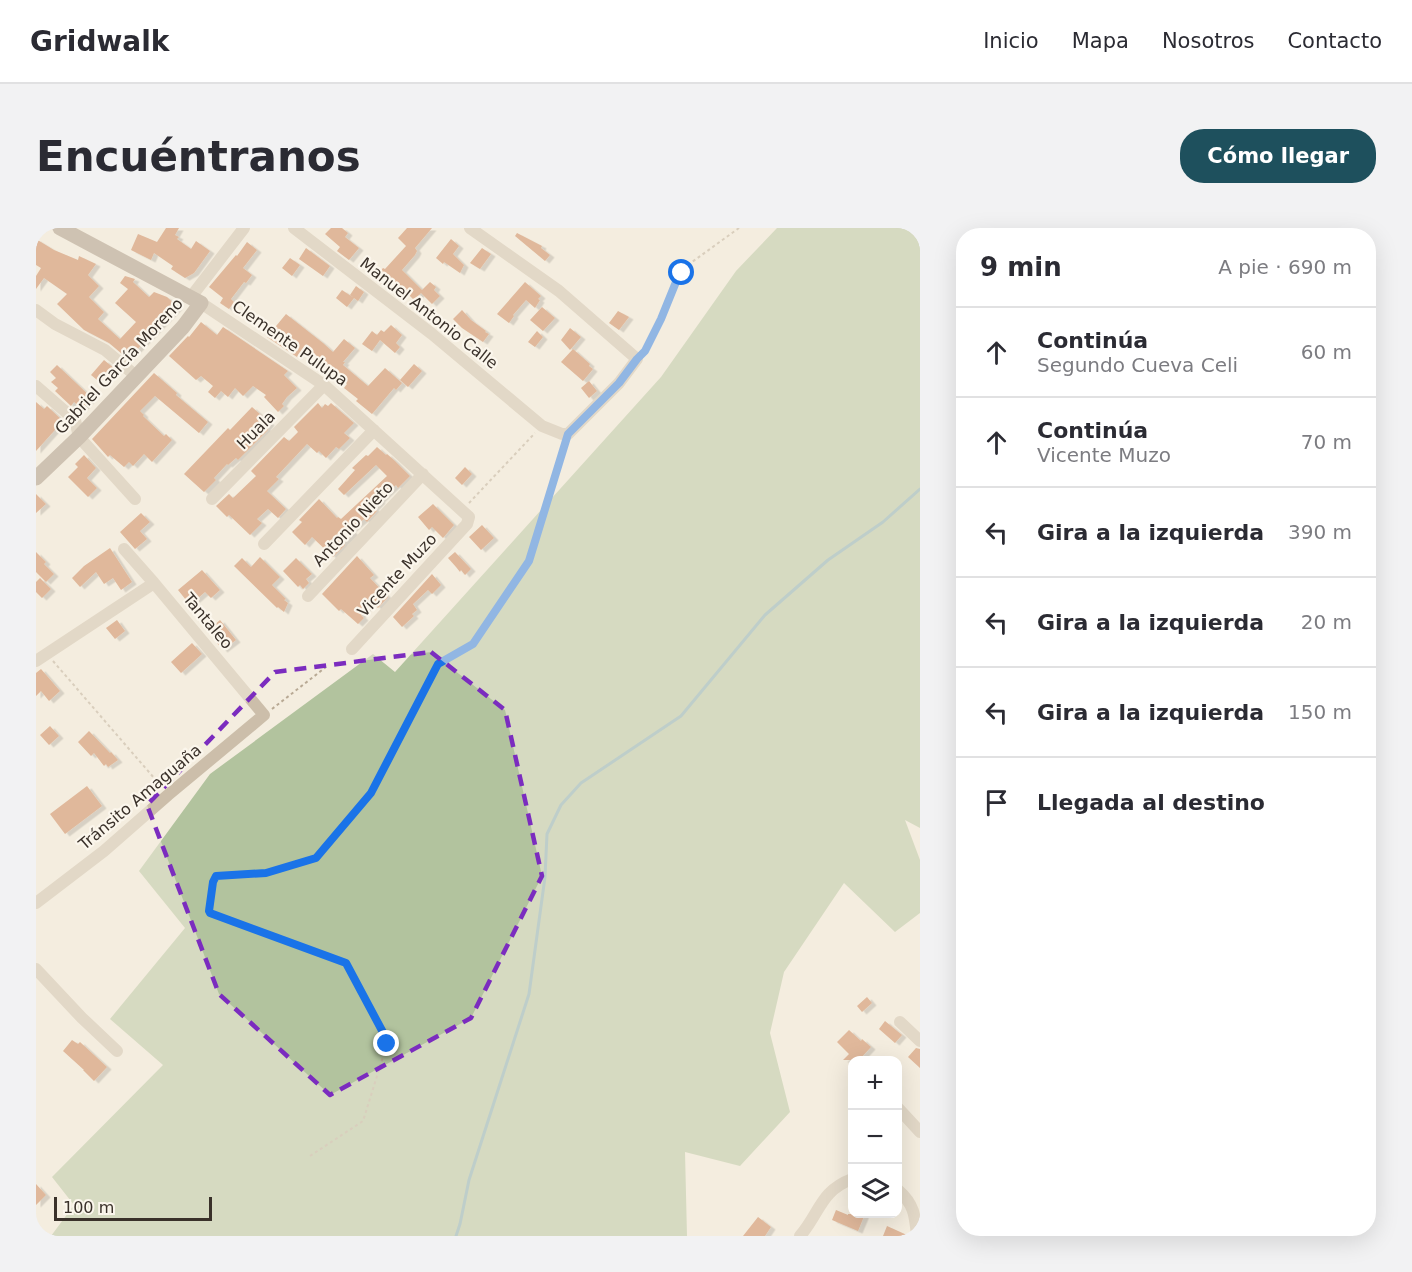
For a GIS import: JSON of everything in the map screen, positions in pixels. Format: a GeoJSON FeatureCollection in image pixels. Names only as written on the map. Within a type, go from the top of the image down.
{"type":"FeatureCollection","features":[{"type":"Feature","properties":{"kind":"street","name":"Clemente Pulupa"},"geometry":{"type":"LineString","coordinates":[[60,228],[196,300],[324,385],[463,509]]}},
{"type":"Feature","properties":{"kind":"street"},"geometry":{"type":"LineString","coordinates":[[196,300],[244,228]]}},
{"type":"Feature","properties":{"kind":"street","name":"Manuel Antonio Calle"},"geometry":{"type":"LineString","coordinates":[[294,228],[432,334],[542,426]]}},
{"type":"Feature","properties":{"kind":"street"},"geometry":{"type":"LineString","coordinates":[[470,228],[559,291],[637,359],[619,383],[568,434],[542,426]]}},
{"type":"Feature","properties":{"kind":"street","name":"Gabriel García Moreno"},"geometry":{"type":"LineString","coordinates":[[36,478],[183,327],[196,300]]}},
{"type":"Feature","properties":{"kind":"street"},"geometry":{"type":"LineString","coordinates":[[36,310],[55,324],[105,350],[135,376]]}},
{"type":"Feature","properties":{"kind":"street","name":"Huala"},"geometry":{"type":"LineString","coordinates":[[212,499],[324,385]]}},
{"type":"Feature","properties":{"kind":"street"},"geometry":{"type":"LineString","coordinates":[[36,386],[75,420],[79,436],[135,499]]}},
{"type":"Feature","properties":{"kind":"street"},"geometry":{"type":"LineString","coordinates":[[264,544],[374,430]]}},
{"type":"Feature","properties":{"kind":"street","name":"Antonio Nieto"},"geometry":{"type":"LineString","coordinates":[[308,596],[423,474]]}},
{"type":"Feature","properties":{"kind":"street","name":"Vicente Muzo"},"geometry":{"type":"LineString","coordinates":[[352,648],[467,524],[469,517],[463,509]]}},
{"type":"Feature","properties":{"kind":"street","name":"Tantaleo"},"geometry":{"type":"LineString","coordinates":[[124,549],[264,715]]}},
{"type":"Feature","properties":{"kind":"street"},"geometry":{"type":"LineString","coordinates":[[36,661],[154,583]]}},
{"type":"Feature","properties":{"kind":"street","name":"Tránsito Amaguaña"},"geometry":{"type":"LineString","coordinates":[[36,903],[104,851],[264,715]]}},
{"type":"Feature","properties":{"kind":"street"},"geometry":{"type":"LineString","coordinates":[[36,969],[117,1051]]}},
{"type":"Feature","properties":{"kind":"street"},"geometry":{"type":"LineString","coordinates":[[900,1022],[920,1041]]}},
{"type":"Feature","properties":{"kind":"street"},"geometry":{"type":"LineString","coordinates":[[899,1110],[920,1132]]}},
{"type":"Feature","properties":{"kind":"street"},"geometry":{"type":"LineString","coordinates":[[800,1236],[820,1203],[831,1191],[848,1181]]}},
{"type":"Feature","properties":{"kind":"street"},"geometry":{"type":"LineString","coordinates":[[902,1194],[907,1198],[915,1213],[917,1236]]}},
{"type":"Feature","properties":{"kind":"path"},"geometry":{"type":"LineString","coordinates":[[637,359],[645,351],[682,273],[692,262],[739,228]]}},
{"type":"Feature","properties":{"kind":"path"},"geometry":{"type":"LineString","coordinates":[[463,509],[542,426]]}},
{"type":"Feature","properties":{"kind":"path"},"geometry":{"type":"LineString","coordinates":[[310,1156],[363,1121],[387,1044],[386,1038],[346,963],[210,913],[213,882],[216,876],[266,873],[316,858],[371,793],[438,664],[473,644],[529,561],[568,434]]}},
{"type":"Feature","properties":{"kind":"path"},"geometry":{"type":"LineString","coordinates":[[47,654],[168,795]]}},
{"type":"Feature","properties":{"kind":"path"},"geometry":{"type":"LineString","coordinates":[[264,715],[326,667]]}},
{"type":"Feature","properties":{"kind":"highlighted area"},"geometry":{"type":"Polygon","coordinates":[[[431,652],[505,710],[542,876],[471,1018],[330,1095],[219,994],[147,805],[275,672],[431,652]]]}},
{"type":"Feature","properties":{"kind":"green space"},"geometry":{"type":"Polygon","coordinates":[[[777,228],[920,228],[920,828],[905,820],[920,860],[920,913],[895,932],[844,883],[784,972],[770,1033],[790,1112],[740,1166],[685,1152],[687,1236],[51,1236],[74,1205],[52,1177],[163,1065],[110,1019],[185,928],[139,871],[210,774],[373,654],[395,672],[661,377],[736,271],[777,228]]]}},
{"type":"Feature","properties":{"kind":"building"},"geometry":{"type":"Polygon","coordinates":[[[166,228],[179,228],[175,235],[179,237],[177,239],[191,249],[196,241],[210,251],[194,273],[185,278],[171,269],[173,266],[154,253],[151,260],[131,250],[138,234],[157,242],[166,228]]]}},
{"type":"Feature","properties":{"kind":"building"},"geometry":{"type":"Polygon","coordinates":[[[331,228],[342,228],[348,233],[345,237],[359,248],[349,260],[337,251],[340,247],[325,234],[331,228]]]}},
{"type":"Feature","properties":{"kind":"building"},"geometry":{"type":"Polygon","coordinates":[[[407,228],[432,228],[415,248],[417,251],[415,255],[402,270],[422,290],[430,282],[436,287],[434,290],[440,296],[432,304],[421,293],[414,300],[401,287],[398,289],[394,285],[392,288],[385,282],[382,285],[375,280],[383,268],[385,269],[406,246],[398,238],[407,228]]]}},
{"type":"Feature","properties":{"kind":"building"},"geometry":{"type":"Polygon","coordinates":[[[517,233],[542,246],[541,248],[550,255],[545,261],[515,236],[517,233]]]}},
{"type":"Feature","properties":{"kind":"building"},"geometry":{"type":"Polygon","coordinates":[[[36,239],[78,260],[79,256],[96,264],[88,275],[99,286],[89,297],[104,312],[98,319],[120,339],[136,322],[115,303],[128,289],[120,283],[125,276],[135,279],[133,282],[149,297],[154,292],[167,297],[178,307],[128,359],[109,343],[84,330],[57,304],[67,294],[44,278],[36,289],[36,276],[41,268],[36,265],[36,239]]]}},
{"type":"Feature","properties":{"kind":"building"},"geometry":{"type":"Polygon","coordinates":[[[451,239],[459,246],[453,254],[464,265],[460,273],[436,258],[451,239]]]}},
{"type":"Feature","properties":{"kind":"building"},"geometry":{"type":"Polygon","coordinates":[[[247,242],[257,250],[243,268],[252,275],[231,299],[234,302],[229,309],[220,303],[223,298],[209,287],[247,242]]]}},
{"type":"Feature","properties":{"kind":"building"},"geometry":{"type":"Polygon","coordinates":[[[306,248],[330,266],[323,276],[299,259],[306,248]]]}},
{"type":"Feature","properties":{"kind":"building"},"geometry":{"type":"Polygon","coordinates":[[[482,248],[491,254],[480,269],[470,263],[482,248]]]}},
{"type":"Feature","properties":{"kind":"building"},"geometry":{"type":"Polygon","coordinates":[[[290,258],[300,265],[292,276],[282,268],[290,258]]]}},
{"type":"Feature","properties":{"kind":"building"},"geometry":{"type":"Polygon","coordinates":[[[525,282],[541,296],[538,299],[540,300],[535,308],[526,300],[509,323],[497,314],[525,282]]]}},
{"type":"Feature","properties":{"kind":"building"},"geometry":{"type":"Polygon","coordinates":[[[356,286],[364,292],[358,301],[350,295],[356,286]]]}},
{"type":"Feature","properties":{"kind":"building"},"geometry":{"type":"Polygon","coordinates":[[[342,290],[354,298],[347,307],[336,298],[342,290]]]}},
{"type":"Feature","properties":{"kind":"building"},"geometry":{"type":"Polygon","coordinates":[[[542,307],[555,318],[543,331],[530,320],[542,307]]]}},
{"type":"Feature","properties":{"kind":"building"},"geometry":{"type":"Polygon","coordinates":[[[462,310],[489,334],[483,342],[453,319],[462,310]]]}},
{"type":"Feature","properties":{"kind":"building"},"geometry":{"type":"Polygon","coordinates":[[[618,311],[629,317],[619,330],[609,323],[618,311]]]}},
{"type":"Feature","properties":{"kind":"building"},"geometry":{"type":"Polygon","coordinates":[[[286,314],[333,352],[344,339],[355,348],[343,365],[368,386],[385,368],[402,383],[396,390],[394,388],[372,414],[344,388],[347,384],[306,346],[297,357],[267,337],[286,314]]]}},
{"type":"Feature","properties":{"kind":"building"},"geometry":{"type":"Polygon","coordinates":[[[201,322],[217,335],[223,327],[288,371],[284,375],[297,388],[287,397],[282,404],[284,406],[278,412],[264,397],[266,395],[253,386],[243,396],[235,388],[228,397],[221,391],[215,398],[208,392],[213,386],[201,376],[196,380],[169,356],[201,322]]]}},
{"type":"Feature","properties":{"kind":"building"},"geometry":{"type":"Polygon","coordinates":[[[391,325],[402,335],[396,343],[400,347],[395,353],[380,340],[372,351],[362,344],[372,331],[377,335],[391,325]]]}},
{"type":"Feature","properties":{"kind":"building"},"geometry":{"type":"Polygon","coordinates":[[[570,328],[581,337],[570,350],[561,340],[570,328]]]}},
{"type":"Feature","properties":{"kind":"building"},"geometry":{"type":"Polygon","coordinates":[[[537,331],[543,337],[535,347],[528,342],[537,331]]]}},
{"type":"Feature","properties":{"kind":"building"},"geometry":{"type":"Polygon","coordinates":[[[573,349],[593,369],[583,381],[561,362],[573,349]]]}},
{"type":"Feature","properties":{"kind":"building"},"geometry":{"type":"Polygon","coordinates":[[[104,360],[115,369],[102,384],[91,375],[104,360]]]}},
{"type":"Feature","properties":{"kind":"building"},"geometry":{"type":"Polygon","coordinates":[[[414,364],[422,371],[408,387],[400,380],[414,364]]]}},
{"type":"Feature","properties":{"kind":"building"},"geometry":{"type":"Polygon","coordinates":[[[57,365],[92,398],[82,409],[74,402],[71,406],[55,391],[58,388],[51,382],[56,378],[50,372],[57,365]]]}},
{"type":"Feature","properties":{"kind":"building"},"geometry":{"type":"Polygon","coordinates":[[[154,373],[208,422],[199,433],[155,396],[140,411],[164,436],[166,434],[172,440],[152,462],[144,454],[133,466],[129,462],[124,467],[110,455],[108,457],[92,439],[154,373]]]}},
{"type":"Feature","properties":{"kind":"building"},"geometry":{"type":"Polygon","coordinates":[[[589,381],[597,391],[589,398],[581,388],[589,381]]]}},
{"type":"Feature","properties":{"kind":"building"},"geometry":{"type":"Polygon","coordinates":[[[36,402],[44,409],[47,406],[63,421],[36,451],[36,402]]]}},
{"type":"Feature","properties":{"kind":"building"},"geometry":{"type":"Polygon","coordinates":[[[318,403],[322,408],[325,404],[328,406],[331,403],[354,423],[344,433],[350,438],[339,449],[336,447],[326,458],[307,444],[276,477],[279,479],[267,491],[286,509],[278,518],[268,509],[257,519],[262,523],[250,535],[216,506],[229,494],[233,498],[256,476],[251,471],[284,437],[289,441],[298,432],[294,427],[318,403]]]}},
{"type":"Feature","properties":{"kind":"building"},"geometry":{"type":"Polygon","coordinates":[[[252,407],[270,423],[266,428],[268,430],[238,460],[236,458],[227,464],[204,492],[184,474],[228,428],[230,430],[252,407]]]}},
{"type":"Feature","properties":{"kind":"building"},"geometry":{"type":"Polygon","coordinates":[[[377,447],[410,476],[398,488],[396,485],[380,500],[374,508],[377,511],[367,522],[364,519],[351,530],[354,533],[333,557],[312,537],[305,545],[292,532],[302,522],[299,520],[319,499],[337,518],[341,519],[387,476],[376,465],[344,495],[338,489],[355,470],[352,468],[377,447]]]}},
{"type":"Feature","properties":{"kind":"building"},"geometry":{"type":"Polygon","coordinates":[[[84,455],[96,468],[87,478],[97,488],[88,497],[68,477],[78,467],[75,464],[84,455]]]}},
{"type":"Feature","properties":{"kind":"building"},"geometry":{"type":"Polygon","coordinates":[[[465,467],[472,474],[462,485],[455,478],[465,467]]]}},
{"type":"Feature","properties":{"kind":"building"},"geometry":{"type":"Polygon","coordinates":[[[36,494],[46,504],[36,513],[36,494]]]}},
{"type":"Feature","properties":{"kind":"building"},"geometry":{"type":"Polygon","coordinates":[[[433,504],[454,525],[443,538],[432,527],[429,530],[418,517],[433,504]]]}},
{"type":"Feature","properties":{"kind":"building"},"geometry":{"type":"Polygon","coordinates":[[[141,513],[150,522],[140,531],[147,539],[135,549],[120,532],[141,513]]]}},
{"type":"Feature","properties":{"kind":"building"},"geometry":{"type":"Polygon","coordinates":[[[482,525],[494,538],[481,550],[469,537],[482,525]]]}},
{"type":"Feature","properties":{"kind":"building"},"geometry":{"type":"Polygon","coordinates":[[[110,548],[132,582],[121,590],[113,578],[104,584],[96,572],[80,587],[72,578],[84,566],[110,548]]]}},
{"type":"Feature","properties":{"kind":"building"},"geometry":{"type":"Polygon","coordinates":[[[36,552],[54,574],[46,582],[36,572],[36,552]]]}},
{"type":"Feature","properties":{"kind":"building"},"geometry":{"type":"Polygon","coordinates":[[[455,552],[471,569],[465,575],[448,558],[455,552]]]}},
{"type":"Feature","properties":{"kind":"building"},"geometry":{"type":"Polygon","coordinates":[[[357,556],[374,575],[370,578],[388,597],[378,608],[372,602],[361,615],[364,618],[358,624],[341,609],[339,611],[322,594],[357,556]]]}},
{"type":"Feature","properties":{"kind":"building"},"geometry":{"type":"Polygon","coordinates":[[[260,557],[280,577],[272,585],[288,603],[284,612],[234,566],[242,558],[251,567],[260,557]]]}},
{"type":"Feature","properties":{"kind":"building"},"geometry":{"type":"Polygon","coordinates":[[[296,558],[312,574],[306,579],[309,583],[303,589],[300,585],[298,587],[283,571],[296,558]]]}},
{"type":"Feature","properties":{"kind":"building"},"geometry":{"type":"Polygon","coordinates":[[[202,570],[220,590],[211,598],[205,592],[190,605],[178,590],[202,570]]]}},
{"type":"Feature","properties":{"kind":"building"},"geometry":{"type":"Polygon","coordinates":[[[432,574],[441,585],[432,594],[428,590],[413,604],[417,610],[402,627],[393,617],[432,574]]]}},
{"type":"Feature","properties":{"kind":"building"},"geometry":{"type":"Polygon","coordinates":[[[40,578],[51,589],[42,598],[36,592],[36,582],[40,578]]]}},
{"type":"Feature","properties":{"kind":"building"},"geometry":{"type":"Polygon","coordinates":[[[117,620],[125,631],[115,639],[106,628],[117,620]]]}},
{"type":"Feature","properties":{"kind":"building"},"geometry":{"type":"Polygon","coordinates":[[[220,620],[236,640],[223,650],[217,643],[220,640],[210,629],[220,620]]]}},
{"type":"Feature","properties":{"kind":"building"},"geometry":{"type":"Polygon","coordinates":[[[192,643],[202,654],[181,673],[171,662],[192,643]]]}},
{"type":"Feature","properties":{"kind":"building"},"geometry":{"type":"Polygon","coordinates":[[[41,669],[60,691],[49,701],[41,691],[36,696],[36,673],[41,669]]]}},
{"type":"Feature","properties":{"kind":"building"},"geometry":{"type":"Polygon","coordinates":[[[50,726],[59,736],[49,745],[40,735],[50,726]]]}},
{"type":"Feature","properties":{"kind":"building"},"geometry":{"type":"Polygon","coordinates":[[[89,731],[118,760],[108,767],[106,764],[104,766],[94,753],[91,756],[78,742],[89,731]]]}},
{"type":"Feature","properties":{"kind":"building"},"geometry":{"type":"Polygon","coordinates":[[[87,786],[102,806],[65,834],[50,814],[87,786]]]}},
{"type":"Feature","properties":{"kind":"building"},"geometry":{"type":"Polygon","coordinates":[[[867,997],[872,1003],[862,1012],[857,1006],[867,997]]]}},
{"type":"Feature","properties":{"kind":"building"},"geometry":{"type":"Polygon","coordinates":[[[885,1021],[902,1035],[895,1043],[879,1029],[885,1021]]]}},
{"type":"Feature","properties":{"kind":"building"},"geometry":{"type":"Polygon","coordinates":[[[849,1030],[871,1047],[863,1056],[848,1056],[848,1060],[843,1060],[849,1054],[837,1042],[849,1030]]]}},
{"type":"Feature","properties":{"kind":"building"},"geometry":{"type":"Polygon","coordinates":[[[72,1040],[78,1044],[80,1042],[107,1067],[94,1081],[63,1051],[72,1040]]]}},
{"type":"Feature","properties":{"kind":"building"},"geometry":{"type":"Polygon","coordinates":[[[916,1048],[920,1049],[920,1068],[908,1057],[916,1048]]]}},
{"type":"Feature","properties":{"kind":"building"},"geometry":{"type":"Polygon","coordinates":[[[36,1184],[46,1195],[36,1205],[36,1184]]]}},
{"type":"Feature","properties":{"kind":"building"},"geometry":{"type":"Polygon","coordinates":[[[836,1210],[848,1215],[848,1218],[863,1218],[858,1231],[832,1220],[836,1210]]]}},
{"type":"Feature","properties":{"kind":"building"},"geometry":{"type":"Polygon","coordinates":[[[758,1217],[771,1227],[765,1236],[743,1236],[758,1217]]]}},
{"type":"Feature","properties":{"kind":"building"},"geometry":{"type":"Polygon","coordinates":[[[887,1226],[909,1236],[883,1236],[887,1226]]]}},
{"type":"Feature","properties":{"kind":"waterway"},"geometry":{"type":"LineString","coordinates":[[456,1236],[469,1180],[529,994],[545,877],[547,834],[561,805],[581,783],[681,716],[765,615],[828,560],[883,522],[920,489]]}},
{"type":"Feature","properties":{"kind":"route"},"geometry":{"type":"LineString","coordinates":[[387,1044],[386,1038],[346,963],[210,913],[214,879],[216,876],[266,873],[316,858],[371,793],[438,664],[471,647],[529,561],[568,434],[619,383],[645,351],[682,273]]}}]}
